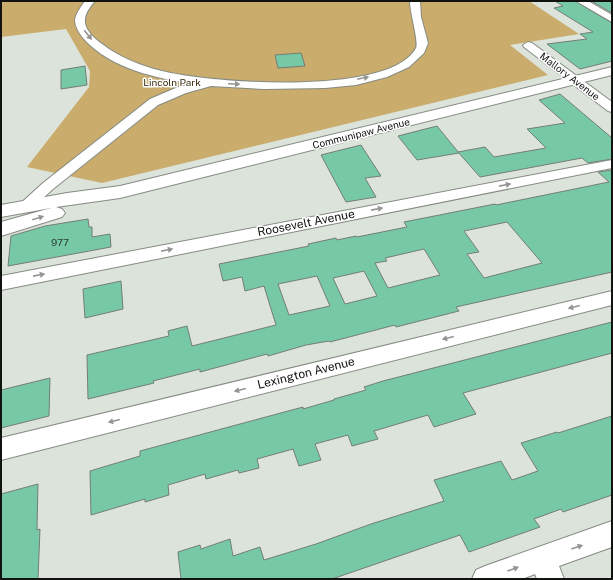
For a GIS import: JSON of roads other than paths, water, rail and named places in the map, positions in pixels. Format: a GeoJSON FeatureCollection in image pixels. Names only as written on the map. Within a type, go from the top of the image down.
{"type":"FeatureCollection","features":[{"type":"Feature","properties":{"kind":"main road","name":"Communipaw Avenue"},"geometry":{"type":"LineString","coordinates":[[1,229],[68,209],[109,194],[612,71]]}},
{"type":"Feature","properties":{"kind":"main road","name":"Communipaw Avenue"},"geometry":{"type":"LineString","coordinates":[[1,211],[67,199],[109,194]]}},
{"type":"Feature","properties":{"kind":"street"},"geometry":{"type":"LineString","coordinates":[[90,1],[83,9],[81,19],[81,25],[87,36],[99,47],[120,59],[154,73],[214,83],[304,86],[341,83],[386,74],[410,62],[422,46],[423,42],[414,11],[415,1]]}},
{"type":"Feature","properties":{"kind":"street"},"geometry":{"type":"LineString","coordinates":[[581,1],[612,19]]}},
{"type":"Feature","properties":{"kind":"street","name":"Mallory Avenue"},"geometry":{"type":"LineString","coordinates":[[528,45],[612,108]]}},
{"type":"Feature","properties":{"kind":"street"},"geometry":{"type":"LineString","coordinates":[[154,73],[160,82],[160,91],[154,102]]}},
{"type":"Feature","properties":{"kind":"street"},"geometry":{"type":"LineString","coordinates":[[26,206],[48,186],[154,102],[182,90],[214,83]]}},
{"type":"Feature","properties":{"kind":"street","name":"Roosevelt Avenue"},"geometry":{"type":"LineString","coordinates":[[1,282],[612,164]]}},
{"type":"Feature","properties":{"kind":"street","name":"Lexington Avenue"},"geometry":{"type":"LineString","coordinates":[[1,449],[612,298]]}},
{"type":"Feature","properties":{"kind":"street"},"geometry":{"type":"LineString","coordinates":[[485,579],[546,569],[612,534]]}},
{"type":"Feature","properties":{"kind":"park label","name":"Lincoln Park"},"geometry":{"type":"Point","coordinates":[172,82]}}]}
